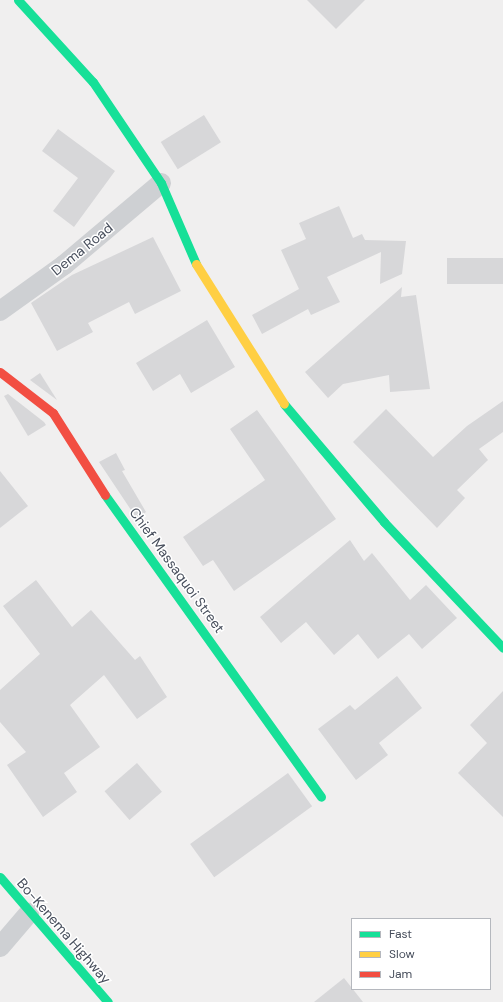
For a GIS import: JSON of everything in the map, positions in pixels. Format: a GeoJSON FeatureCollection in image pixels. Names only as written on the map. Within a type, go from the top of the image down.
{"type":"FeatureCollection","features":[{"type":"Feature","properties":{"kind":"main road"},"geometry":{"type":"LineString","coordinates":[[18,0],[93,82],[161,183],[199,272],[277,396],[384,522],[503,648]]}},
{"type":"Feature","properties":{"kind":"main road","name":"Chief Massaquoi Street"},"geometry":{"type":"LineString","coordinates":[[0,372],[54,413],[109,502],[321,797]]}},
{"type":"Feature","properties":{"kind":"main road","name":"Bo-Kenema Highway"},"geometry":{"type":"LineString","coordinates":[[0,877],[29,913],[108,1002]]}},
{"type":"Feature","properties":{"kind":"street","name":"Dema Road"},"geometry":{"type":"LineString","coordinates":[[0,311],[64,265],[161,183]]}},
{"type":"Feature","properties":{"kind":"street"},"geometry":{"type":"LineString","coordinates":[[0,947],[29,913]]}},
{"type":"Feature","properties":{"kind":"building"},"geometry":{"type":"Polygon","coordinates":[[[307,0],[365,0],[336,29],[307,0]]]}},
{"type":"Feature","properties":{"kind":"building"},"geometry":{"type":"Polygon","coordinates":[[[204,115],[221,142],[178,169],[161,142],[204,115]]]}},
{"type":"Feature","properties":{"kind":"building"},"geometry":{"type":"Polygon","coordinates":[[[58,129],[115,171],[74,227],[53,211],[78,178],[42,151],[58,129]]]}},
{"type":"Feature","properties":{"kind":"building"},"geometry":{"type":"Polygon","coordinates":[[[339,206],[353,238],[362,234],[365,240],[406,241],[402,274],[380,284],[381,252],[327,277],[340,302],[311,315],[308,309],[262,334],[252,315],[299,289],[281,250],[306,239],[299,223],[339,206]]]}},
{"type":"Feature","properties":{"kind":"building"},"geometry":{"type":"Polygon","coordinates":[[[153,237],[181,291],[135,314],[129,302],[88,323],[93,332],[57,351],[31,303],[72,275],[153,237]]]}},
{"type":"Feature","properties":{"kind":"building"},"geometry":{"type":"Polygon","coordinates":[[[447,258],[503,258],[503,284],[447,284],[447,258]]]}},
{"type":"Feature","properties":{"kind":"building"},"geometry":{"type":"Polygon","coordinates":[[[402,287],[401,297],[416,295],[430,389],[390,392],[389,375],[343,384],[328,398],[305,372],[402,287]]]}},
{"type":"Feature","properties":{"kind":"building"},"geometry":{"type":"Polygon","coordinates":[[[207,320],[235,367],[191,393],[180,374],[153,391],[136,363],[207,320]]]}},
{"type":"Feature","properties":{"kind":"building"},"geometry":{"type":"Polygon","coordinates":[[[40,373],[57,400],[30,380],[40,373]]]}},
{"type":"Feature","properties":{"kind":"building"},"geometry":{"type":"Polygon","coordinates":[[[8,394],[46,425],[28,436],[4,396],[8,394]]]}},
{"type":"Feature","properties":{"kind":"building"},"geometry":{"type":"Polygon","coordinates":[[[503,401],[503,432],[479,449],[488,460],[457,490],[465,498],[437,528],[353,442],[386,409],[433,457],[467,426],[503,401]]]}},
{"type":"Feature","properties":{"kind":"building"},"geometry":{"type":"Polygon","coordinates":[[[257,410],[336,519],[234,591],[213,560],[203,566],[183,537],[265,480],[230,429],[257,410]]]}},
{"type":"Feature","properties":{"kind":"building"},"geometry":{"type":"Polygon","coordinates":[[[116,453],[125,470],[122,471],[146,512],[137,519],[99,462],[116,453]]]}},
{"type":"Feature","properties":{"kind":"building"},"geometry":{"type":"Polygon","coordinates":[[[0,471],[28,506],[0,528],[0,471]]]}},
{"type":"Feature","properties":{"kind":"building"},"geometry":{"type":"Polygon","coordinates":[[[350,540],[364,561],[372,553],[410,600],[426,585],[457,618],[422,649],[409,634],[378,659],[358,634],[334,655],[306,622],[281,643],[260,617],[350,540]]]}},
{"type":"Feature","properties":{"kind":"building"},"geometry":{"type":"Polygon","coordinates":[[[36,580],[72,627],[91,610],[135,660],[140,656],[167,697],[137,719],[104,675],[70,705],[100,747],[64,773],[77,792],[43,817],[7,765],[26,752],[0,722],[0,690],[40,654],[3,606],[36,580]]]}},
{"type":"Feature","properties":{"kind":"building"},"geometry":{"type":"Polygon","coordinates":[[[397,676],[422,708],[379,743],[388,755],[356,780],[318,729],[350,705],[355,710],[397,676]]]}},
{"type":"Feature","properties":{"kind":"building"},"geometry":{"type":"Polygon","coordinates":[[[503,691],[503,817],[458,773],[487,743],[470,725],[503,691]]]}},
{"type":"Feature","properties":{"kind":"building"},"geometry":{"type":"Polygon","coordinates":[[[137,763],[162,792],[129,820],[105,791],[137,763]]]}},
{"type":"Feature","properties":{"kind":"building"},"geometry":{"type":"Polygon","coordinates":[[[288,773],[312,806],[214,877],[190,844],[288,773]]]}},
{"type":"Feature","properties":{"kind":"building"},"geometry":{"type":"Polygon","coordinates":[[[344,978],[351,987],[351,990],[354,990],[363,1002],[314,1002],[344,978]]]}},
{"type":"Feature","properties":{"kind":"traffic: fast"},"geometry":{"type":"LineString","coordinates":[[18,0],[93,82],[161,183],[196,264]]}},
{"type":"Feature","properties":{"kind":"traffic: fast"},"geometry":{"type":"LineString","coordinates":[[284,404],[384,522],[503,648]]}},
{"type":"Feature","properties":{"kind":"traffic: fast"},"geometry":{"type":"LineString","coordinates":[[105,495],[321,797]]}},
{"type":"Feature","properties":{"kind":"traffic: fast"},"geometry":{"type":"LineString","coordinates":[[0,877],[108,1002]]}},
{"type":"Feature","properties":{"kind":"traffic: slow"},"geometry":{"type":"LineString","coordinates":[[196,264],[284,404]]}},
{"type":"Feature","properties":{"kind":"traffic: jam"},"geometry":{"type":"LineString","coordinates":[[0,372],[53,413],[105,495]]}}]}
